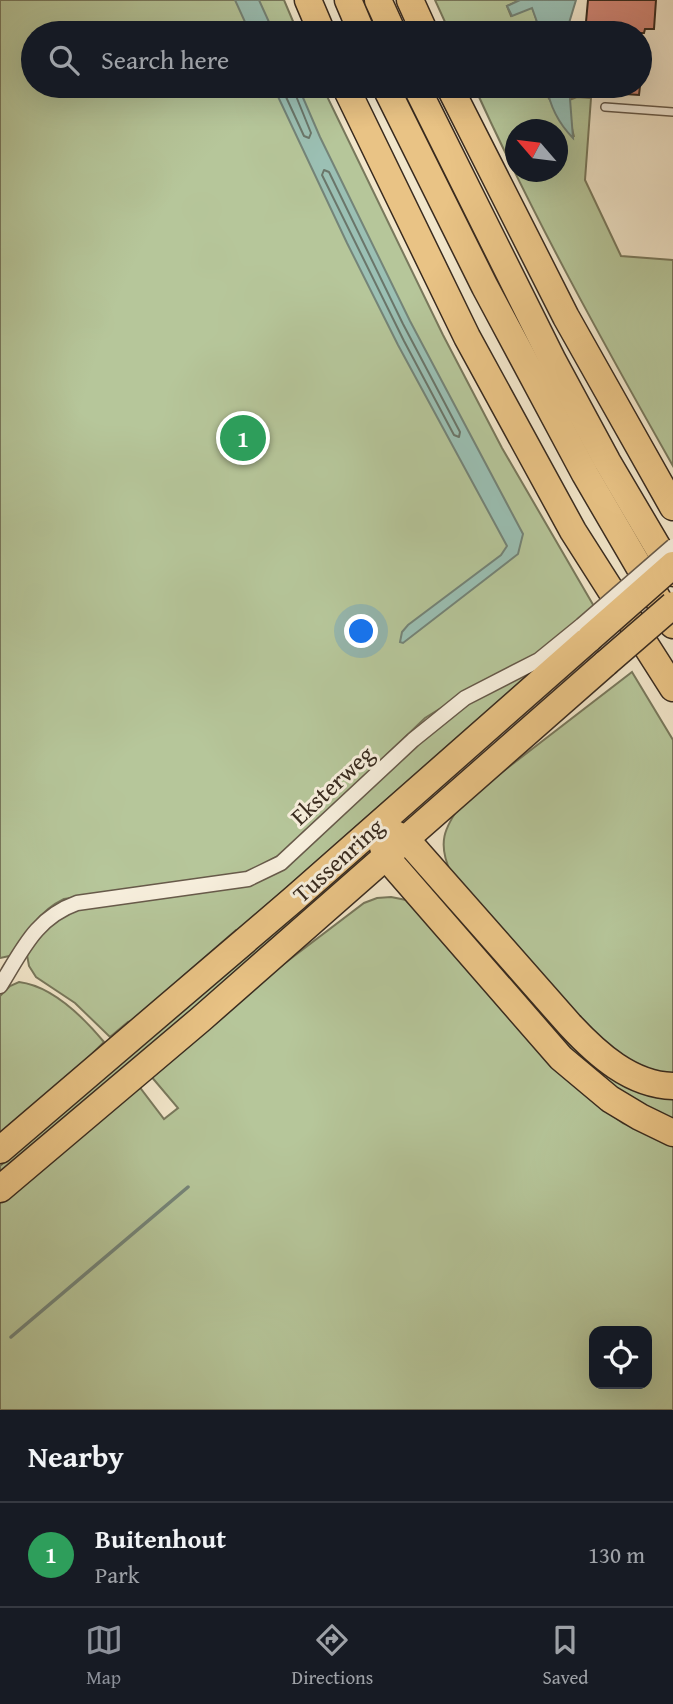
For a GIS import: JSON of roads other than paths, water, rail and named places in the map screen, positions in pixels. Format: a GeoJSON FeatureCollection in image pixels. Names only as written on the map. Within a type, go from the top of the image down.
{"type":"FeatureCollection","features":[{"type":"Feature","properties":{"kind":"highway"},"geometry":{"type":"LineString","coordinates":[[308,0],[317,21]]}},
{"type":"Feature","properties":{"kind":"highway"},"geometry":{"type":"LineString","coordinates":[[348,0],[357,21]]}},
{"type":"Feature","properties":{"kind":"highway"},"geometry":{"type":"LineString","coordinates":[[378,0],[388,21]]}},
{"type":"Feature","properties":{"kind":"highway"},"geometry":{"type":"LineString","coordinates":[[410,0],[420,21]]}},
{"type":"Feature","properties":{"kind":"highway"},"geometry":{"type":"LineString","coordinates":[[351,98],[467,337],[573,531],[673,688]]}},
{"type":"Feature","properties":{"kind":"highway"},"geometry":{"type":"LineString","coordinates":[[391,98],[497,311],[591,485],[673,625]]}},
{"type":"Feature","properties":{"kind":"highway"},"geometry":{"type":"LineString","coordinates":[[422,98],[553,361],[607,461],[673,573]]}},
{"type":"Feature","properties":{"kind":"highway"},"geometry":{"type":"LineString","coordinates":[[455,98],[566,317],[673,507]]}},
{"type":"Feature","properties":{"kind":"highway","name":"Tussenring"},"geometry":{"type":"LineString","coordinates":[[0,1150],[377,825],[586,631],[673,565]]}},
{"type":"Feature","properties":{"kind":"highway","name":"Tussenring"},"geometry":{"type":"LineString","coordinates":[[0,1189],[121,1088],[673,605]]}},
{"type":"Feature","properties":{"kind":"highway"},"geometry":{"type":"LineString","coordinates":[[377,825],[406,839],[596,1051],[636,1077],[673,1086]]}},
{"type":"Feature","properties":{"kind":"highway"},"geometry":{"type":"LineString","coordinates":[[377,825],[386,857],[561,1058],[610,1099],[673,1133]]}},
{"type":"Feature","properties":{"kind":"street","name":"Eksterweg"},"geometry":{"type":"LineString","coordinates":[[0,986],[41,923],[64,907],[248,879],[281,863],[413,740],[465,698],[539,660],[586,631],[673,546]]}},
{"type":"Feature","properties":{"kind":"lane"},"geometry":{"type":"LineString","coordinates":[[605,107],[673,112]]}},
{"type":"Feature","properties":{"kind":"water"},"geometry":{"type":"Polygon","coordinates":[[[235,0],[259,0],[269,21],[245,21],[235,0]]]}},
{"type":"Feature","properties":{"kind":"water"},"geometry":{"type":"Polygon","coordinates":[[[520,0],[576,0],[570,21],[537,21],[532,8],[512,16],[507,6],[520,0]]]}},
{"type":"Feature","properties":{"kind":"water"},"geometry":{"type":"Polygon","coordinates":[[[279,98],[303,98],[410,321],[523,534],[518,554],[403,643],[400,642],[402,632],[408,625],[501,555],[507,546],[398,345],[279,98]]]}},
{"type":"Feature","properties":{"kind":"water"},"geometry":{"type":"Polygon","coordinates":[[[550,98],[570,98],[573,138],[568,132],[568,119],[559,119],[550,98]]]}},
{"type":"Feature","properties":{"kind":"waterway"},"geometry":{"type":"LineString","coordinates":[[11,1337],[188,1187]]}},
{"type":"Feature","properties":{"kind":"place","name":"Buitenhout"},"geometry":{"type":"Point","coordinates":[243,438]}}]}
